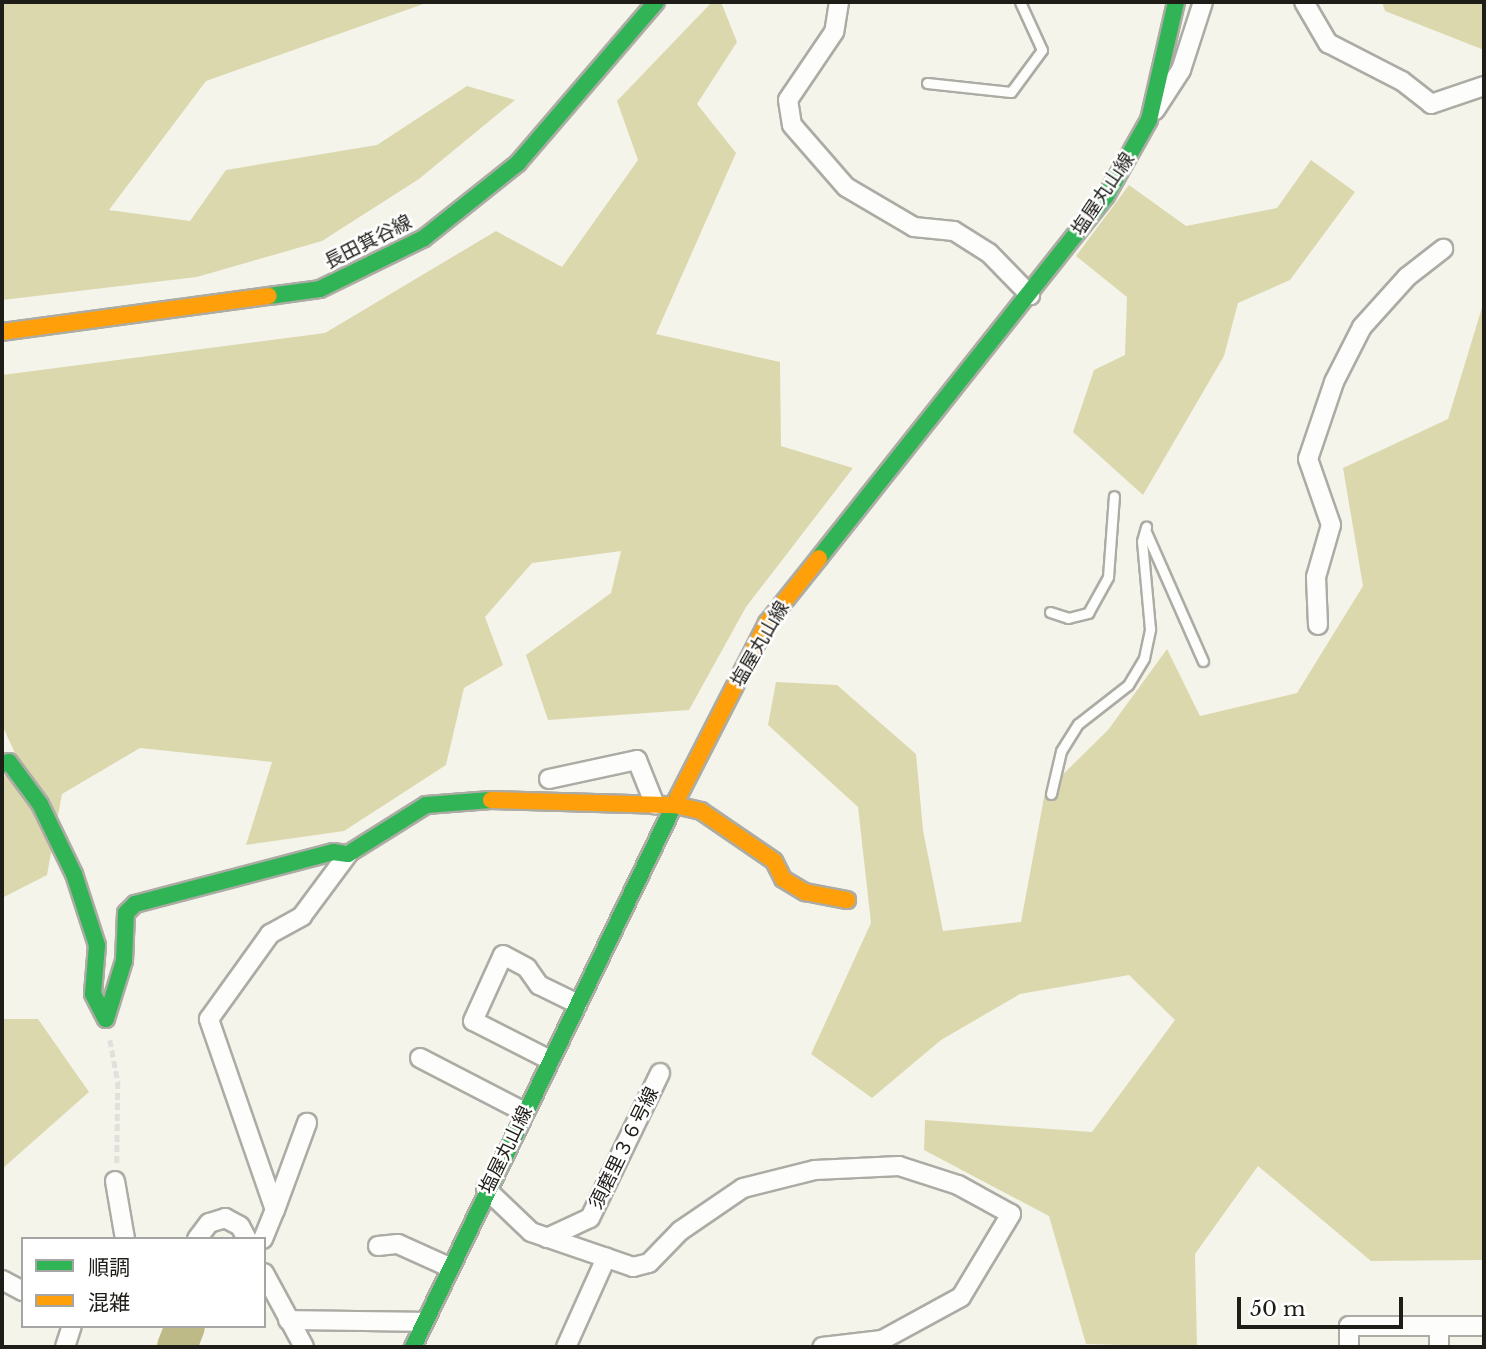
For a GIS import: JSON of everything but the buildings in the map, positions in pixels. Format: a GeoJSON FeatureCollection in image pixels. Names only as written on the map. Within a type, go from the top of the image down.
{"type":"FeatureCollection","features":[{"type":"Feature","properties":{"kind":"street","name":"長田箕谷線"},"geometry":{"type":"LineString","coordinates":[[2,332],[320,289],[424,239],[518,163],[656,2]]}},
{"type":"Feature","properties":{"kind":"street"},"geometry":{"type":"LineString","coordinates":[[839,2],[834,32],[788,100],[792,125],[846,187],[914,227],[954,231],[989,253],[1030,295]]}},
{"type":"Feature","properties":{"kind":"street"},"geometry":{"type":"LineString","coordinates":[[1149,120],[1176,2]]}},
{"type":"Feature","properties":{"kind":"street","name":"塩屋丸山線"},"geometry":{"type":"LineString","coordinates":[[413,1347],[486,1189],[675,805],[779,605],[1030,295],[1106,196],[1149,120],[1181,71],[1203,2]]}},
{"type":"Feature","properties":{"kind":"street"},"geometry":{"type":"LineString","coordinates":[[1304,2],[1328,43],[1402,81],[1431,104],[1484,86]]}},
{"type":"Feature","properties":{"kind":"street"},"geometry":{"type":"LineString","coordinates":[[1318,625],[1317,577],[1331,525],[1308,459],[1334,382],[1362,327],[1407,277],[1443,249]]}},
{"type":"Feature","properties":{"kind":"street"},"geometry":{"type":"LineString","coordinates":[[549,779],[637,760],[655,805]]}},
{"type":"Feature","properties":{"kind":"street"},"geometry":{"type":"LineString","coordinates":[[2,764],[9,762],[40,804],[74,874],[97,945],[93,994],[106,1018]]}},
{"type":"Feature","properties":{"kind":"street"},"geometry":{"type":"LineString","coordinates":[[275,1210],[209,1019],[270,934],[302,916],[348,854],[426,806],[457,799],[675,805],[701,811],[774,861],[783,878],[805,892],[847,900]]}},
{"type":"Feature","properties":{"kind":"street"},"geometry":{"type":"LineString","coordinates":[[106,1018],[124,961],[126,913],[135,904],[294,862],[348,854]]}},
{"type":"Feature","properties":{"kind":"street"},"geometry":{"type":"LineString","coordinates":[[550,1060],[472,1021],[503,954],[527,968],[539,985],[578,1004]]}},
{"type":"Feature","properties":{"kind":"street"},"geometry":{"type":"LineString","coordinates":[[420,1058],[524,1112]]}},
{"type":"Feature","properties":{"kind":"street","name":"須磨里３６号線"},"geometry":{"type":"LineString","coordinates":[[547,1238],[590,1218],[660,1073]]}},
{"type":"Feature","properties":{"kind":"street"},"geometry":{"type":"LineString","coordinates":[[264,1237],[307,1123]]}},
{"type":"Feature","properties":{"kind":"street"},"geometry":{"type":"LineString","coordinates":[[486,1189],[531,1232],[633,1268],[649,1264],[680,1231],[743,1188],[815,1170],[899,1166],[957,1185],[1011,1214],[961,1297],[882,1340],[822,1347]]}},
{"type":"Feature","properties":{"kind":"street"},"geometry":{"type":"LineString","coordinates":[[116,1181],[125,1237]]}},
{"type":"Feature","properties":{"kind":"street"},"geometry":{"type":"LineString","coordinates":[[198,1237],[209,1223],[225,1219],[240,1226],[246,1237]]}},
{"type":"Feature","properties":{"kind":"street"},"geometry":{"type":"LineString","coordinates":[[378,1246],[398,1244],[449,1267]]}},
{"type":"Feature","properties":{"kind":"street"},"geometry":{"type":"LineString","coordinates":[[566,1347],[606,1258]]}},
{"type":"Feature","properties":{"kind":"street"},"geometry":{"type":"LineString","coordinates":[[266,1277],[304,1347]]}},
{"type":"Feature","properties":{"kind":"street"},"geometry":{"type":"LineString","coordinates":[[2,1280],[21,1290]]}},
{"type":"Feature","properties":{"kind":"street"},"geometry":{"type":"LineString","coordinates":[[288,1320],[425,1322]]}},
{"type":"Feature","properties":{"kind":"street"},"geometry":{"type":"LineString","coordinates":[[1349,1347],[1349,1326],[1484,1326]]}},
{"type":"Feature","properties":{"kind":"street"},"geometry":{"type":"LineString","coordinates":[[1439,1326],[1439,1347]]}},
{"type":"Feature","properties":{"kind":"street"},"geometry":{"type":"LineString","coordinates":[[65,1347],[71,1328]]}},
{"type":"Feature","properties":{"kind":"lane"},"geometry":{"type":"LineString","coordinates":[[927,83],[1011,92],[1042,50],[1020,2]]}},
{"type":"Feature","properties":{"kind":"lane"},"geometry":{"type":"LineString","coordinates":[[1050,612],[1068,618],[1088,613],[1108,577],[1114,496]]}},
{"type":"Feature","properties":{"kind":"lane"},"geometry":{"type":"LineString","coordinates":[[1051,794],[1061,751],[1078,724],[1128,685],[1144,658],[1150,629],[1142,541],[1146,527],[1203,661]]}},
{"type":"Feature","properties":{"kind":"path"},"geometry":{"type":"LineString","coordinates":[[106,1018],[118,1082],[116,1181]]}},
{"type":"Feature","properties":{"kind":"shaded area"},"geometry":{"type":"Polygon","coordinates":[[[2,2],[429,2],[206,81],[109,210],[190,221],[226,170],[377,145],[467,86],[515,100],[419,179],[322,241],[197,277],[2,300],[2,2]]]}},
{"type":"Feature","properties":{"kind":"shaded area"},"geometry":{"type":"Polygon","coordinates":[[[712,2],[721,2],[737,42],[697,104],[736,153],[656,334],[780,362],[781,446],[853,468],[746,607],[689,710],[548,720],[526,655],[611,593],[621,551],[532,563],[485,617],[503,665],[464,688],[446,765],[344,831],[246,845],[272,762],[140,748],[62,794],[47,875],[2,898],[2,777],[21,766],[2,725],[2,375],[325,333],[496,231],[562,267],[638,160],[617,101],[712,2]]]}},
{"type":"Feature","properties":{"kind":"shaded area"},"geometry":{"type":"Polygon","coordinates":[[[1382,2],[1484,2],[1484,50],[1385,11],[1382,2]]]}},
{"type":"Feature","properties":{"kind":"shaded area"},"geometry":{"type":"Polygon","coordinates":[[[1311,160],[1355,192],[1290,280],[1238,303],[1224,356],[1143,495],[1073,432],[1094,370],[1125,355],[1127,297],[1076,256],[1129,185],[1186,226],[1277,208],[1311,160]]]}},
{"type":"Feature","properties":{"kind":"shaded area"},"geometry":{"type":"Polygon","coordinates":[[[1484,301],[1484,1260],[1371,1261],[1258,1166],[1195,1254],[1197,1347],[1086,1344],[1049,1216],[924,1150],[925,1120],[1092,1132],[1175,1020],[1129,975],[1020,994],[941,1040],[872,1098],[811,1054],[871,923],[858,807],[768,725],[776,682],[837,685],[916,754],[923,830],[943,931],[1021,922],[1045,792],[1108,730],[1167,649],[1200,716],[1297,693],[1363,586],[1343,468],[1448,419],[1484,301]]]}},
{"type":"Feature","properties":{"kind":"shaded area"},"geometry":{"type":"Polygon","coordinates":[[[2,1019],[38,1019],[89,1092],[2,1169],[2,1019]]]}},
{"type":"Feature","properties":{"kind":"waterway"},"geometry":{"type":"LineString","coordinates":[[177,1347],[184,1328]]}},
{"type":"Feature","properties":{"kind":"traffic: fast"},"geometry":{"type":"LineString","coordinates":[[269,296],[320,289],[424,238],[518,163],[656,2]]}},
{"type":"Feature","properties":{"kind":"traffic: fast"},"geometry":{"type":"LineString","coordinates":[[819,558],[1106,196],[1149,120],[1176,2]]}},
{"type":"Feature","properties":{"kind":"traffic: fast"},"geometry":{"type":"LineString","coordinates":[[2,764],[9,762],[40,804],[74,874],[97,945],[93,994],[106,1019],[124,961],[126,913],[135,904],[333,852],[348,854],[426,805],[491,800]]}},
{"type":"Feature","properties":{"kind":"traffic: fast"},"geometry":{"type":"LineString","coordinates":[[413,1347],[677,799]]}},
{"type":"Feature","properties":{"kind":"traffic: slow"},"geometry":{"type":"LineString","coordinates":[[2,332],[269,296]]}},
{"type":"Feature","properties":{"kind":"traffic: slow"},"geometry":{"type":"LineString","coordinates":[[677,799],[767,623],[819,558]]}},
{"type":"Feature","properties":{"kind":"traffic: slow"},"geometry":{"type":"LineString","coordinates":[[491,800],[675,805],[701,811],[774,861],[783,879],[805,892],[847,900]]}}]}
